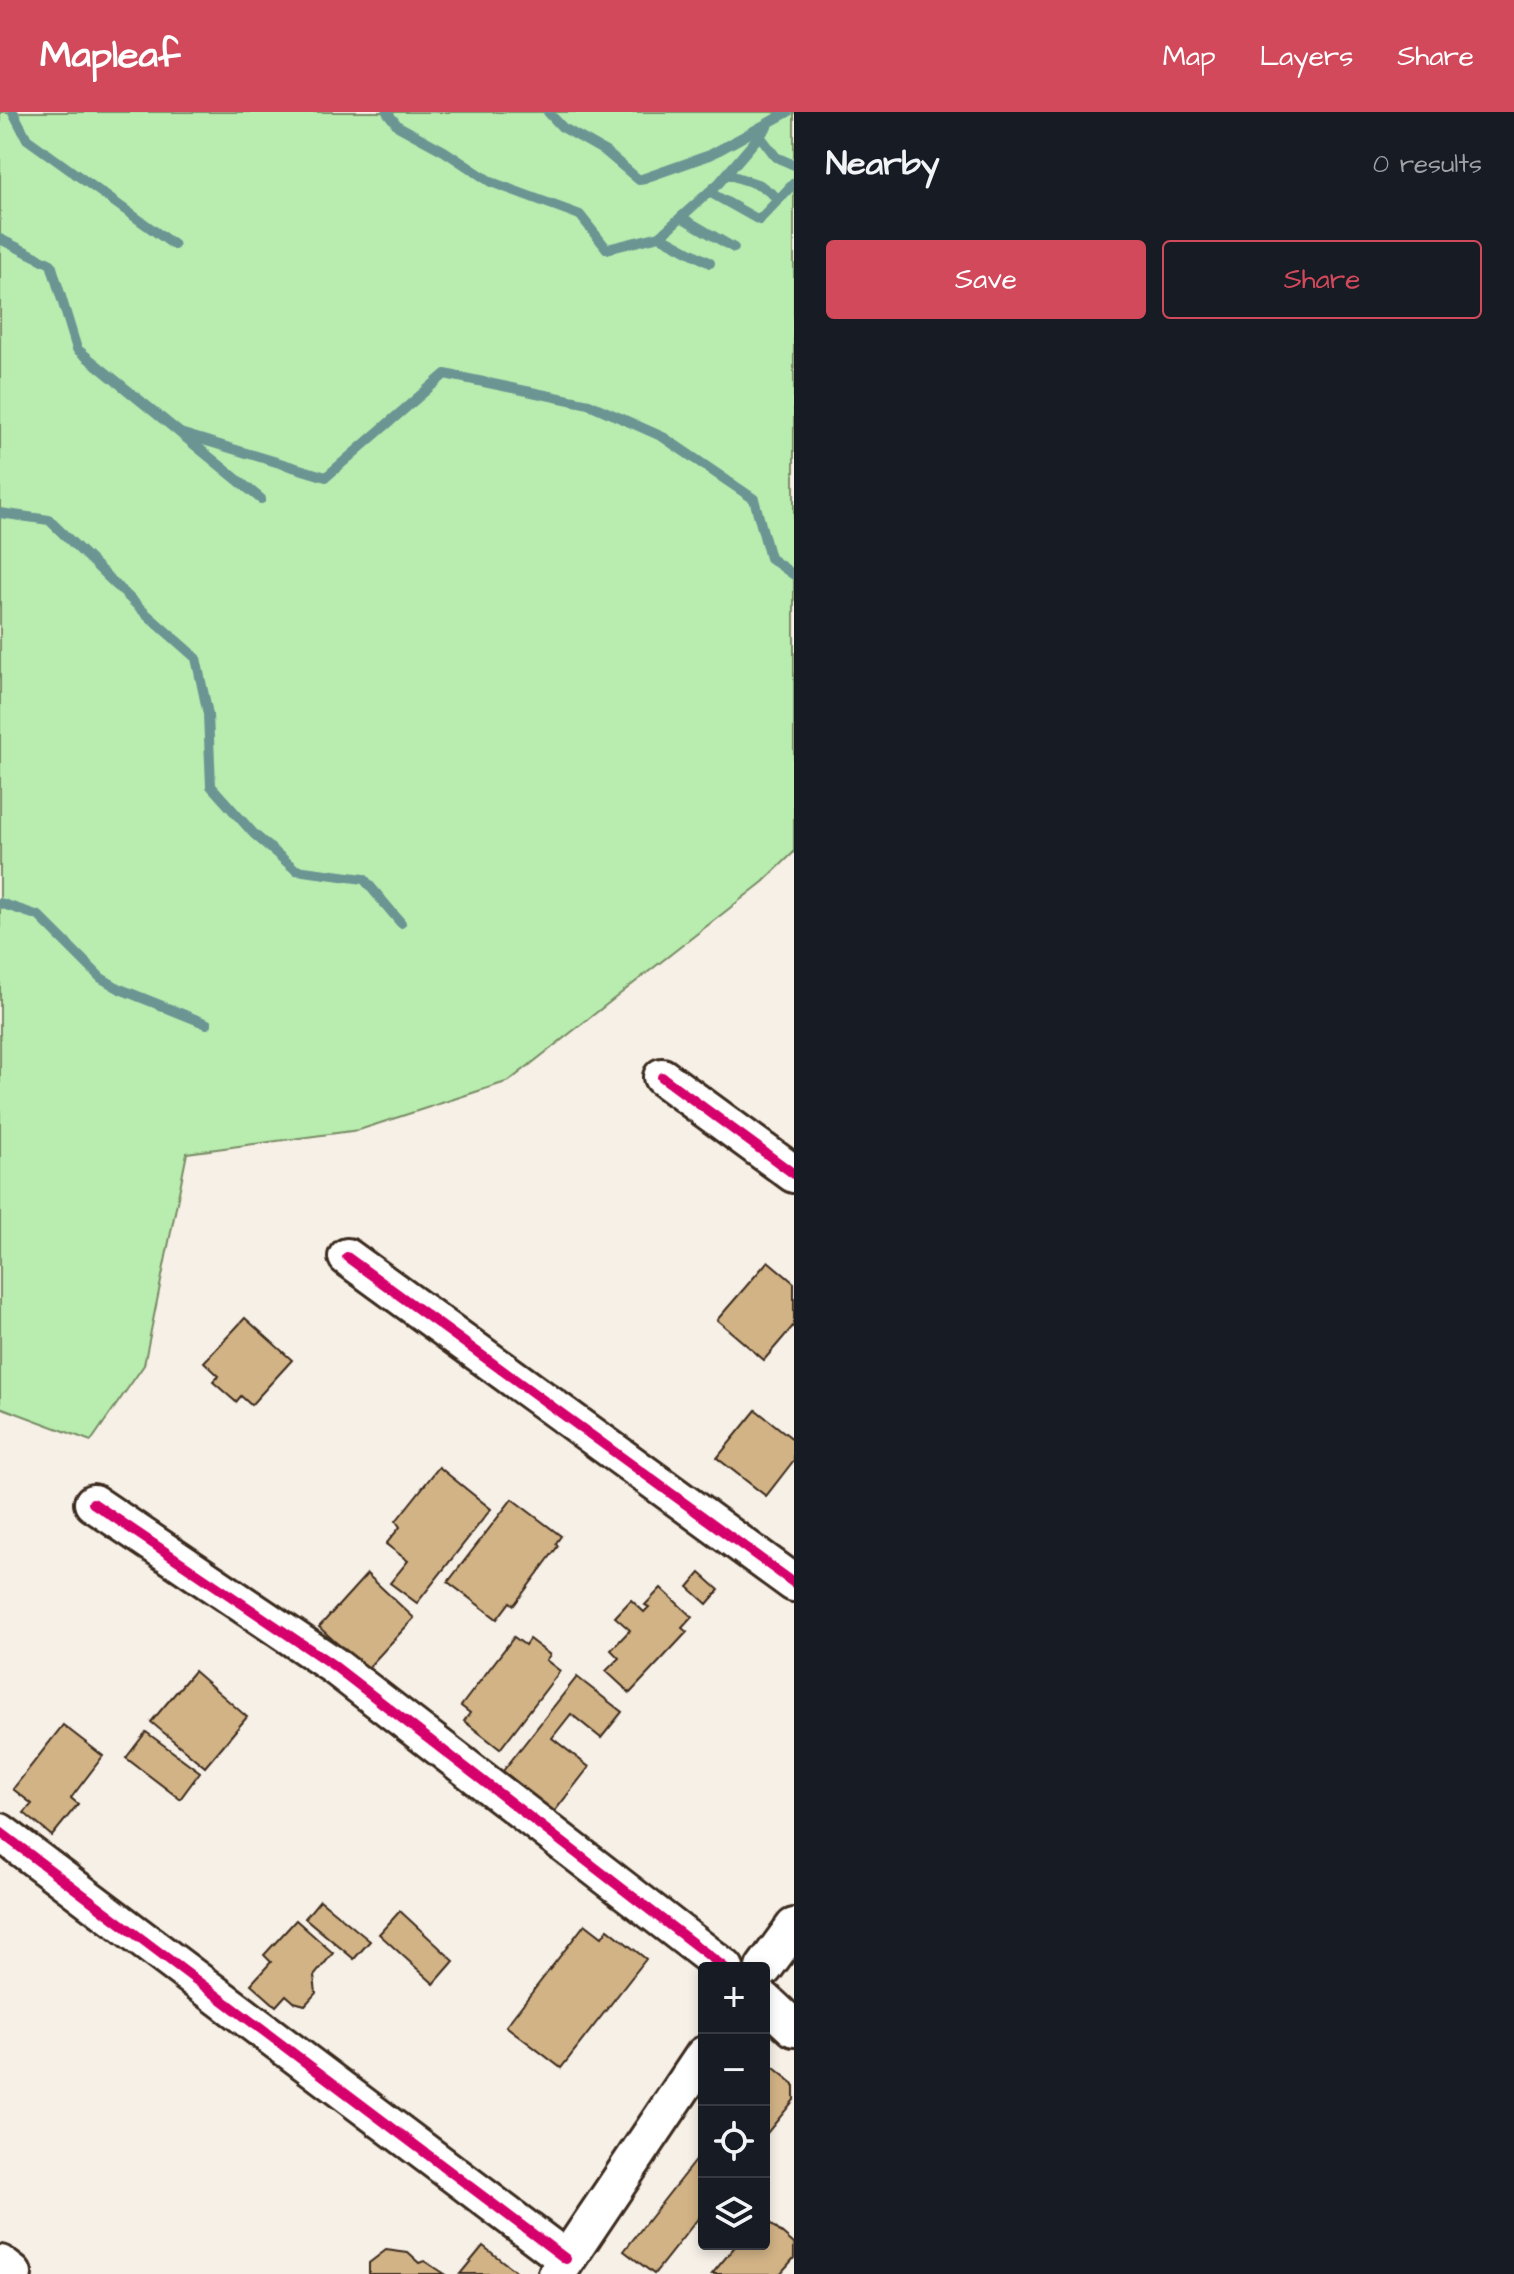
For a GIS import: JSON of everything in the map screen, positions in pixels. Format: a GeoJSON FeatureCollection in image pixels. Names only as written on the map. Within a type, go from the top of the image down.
{"type":"FeatureCollection","features":[{"type":"Feature","properties":{"kind":"street"},"geometry":{"type":"LineString","coordinates":[[662,1077],[794,1174]]}},
{"type":"Feature","properties":{"kind":"street"},"geometry":{"type":"LineString","coordinates":[[347,1257],[794,1583]]}},
{"type":"Feature","properties":{"kind":"street"},"geometry":{"type":"LineString","coordinates":[[93,1503],[333,1665],[717,1962]]}},
{"type":"Feature","properties":{"kind":"street"},"geometry":{"type":"LineString","coordinates":[[0,1832],[562,2267],[698,2064]]}},
{"type":"Feature","properties":{"kind":"street"},"geometry":{"type":"LineString","coordinates":[[768,1962],[794,1927]]}},
{"type":"Feature","properties":{"kind":"street"},"geometry":{"type":"LineString","coordinates":[[770,2006],[794,2028]]}},
{"type":"Feature","properties":{"kind":"street"},"geometry":{"type":"LineString","coordinates":[[0,2264],[13,2274]]}},
{"type":"Feature","properties":{"kind":"green space"},"geometry":{"type":"Polygon","coordinates":[[[0,112],[794,112],[794,852],[763,882],[509,1081],[359,1130],[187,1153],[144,1365],[91,1441],[0,1407],[0,112]]]}},
{"type":"Feature","properties":{"kind":"building"},"geometry":{"type":"Polygon","coordinates":[[[768,1261],[794,1283],[794,1325],[764,1360],[717,1320],[768,1261]]]}},
{"type":"Feature","properties":{"kind":"building"},"geometry":{"type":"Polygon","coordinates":[[[245,1318],[292,1360],[251,1405],[241,1396],[236,1402],[213,1382],[219,1376],[204,1362],[245,1318]]]}},
{"type":"Feature","properties":{"kind":"building"},"geometry":{"type":"Polygon","coordinates":[[[756,1410],[794,1440],[794,1460],[766,1496],[717,1458],[756,1410]]]}},
{"type":"Feature","properties":{"kind":"building"},"geometry":{"type":"Polygon","coordinates":[[[439,1467],[491,1509],[417,1603],[390,1583],[408,1561],[386,1544],[400,1527],[396,1521],[439,1467]]]}},
{"type":"Feature","properties":{"kind":"building"},"geometry":{"type":"Polygon","coordinates":[[[512,1499],[561,1536],[556,1543],[558,1546],[514,1605],[510,1602],[497,1619],[448,1582],[512,1499]]]}},
{"type":"Feature","properties":{"kind":"building"},"geometry":{"type":"Polygon","coordinates":[[[700,1573],[719,1590],[707,1604],[688,1587],[700,1573]]]}},
{"type":"Feature","properties":{"kind":"building"},"geometry":{"type":"Polygon","coordinates":[[[367,1574],[414,1618],[366,1670],[319,1627],[367,1574]]]}},
{"type":"Feature","properties":{"kind":"building"},"geometry":{"type":"Polygon","coordinates":[[[661,1588],[692,1617],[682,1628],[687,1632],[630,1693],[606,1671],[619,1658],[611,1650],[630,1630],[615,1617],[631,1600],[644,1612],[649,1607],[645,1605],[661,1588]]]}},
{"type":"Feature","properties":{"kind":"building"},"geometry":{"type":"Polygon","coordinates":[[[514,1637],[525,1645],[529,1639],[550,1655],[546,1660],[560,1671],[500,1749],[464,1721],[470,1713],[461,1706],[514,1637]]]}},
{"type":"Feature","properties":{"kind":"building"},"geometry":{"type":"Polygon","coordinates":[[[194,1671],[247,1717],[205,1767],[151,1722],[194,1671]]]}},
{"type":"Feature","properties":{"kind":"building"},"geometry":{"type":"Polygon","coordinates":[[[577,1677],[622,1712],[601,1738],[571,1714],[552,1738],[589,1767],[554,1812],[503,1771],[577,1677]]]}},
{"type":"Feature","properties":{"kind":"building"},"geometry":{"type":"Polygon","coordinates":[[[63,1725],[103,1756],[71,1798],[78,1804],[52,1836],[24,1813],[32,1804],[13,1789],[63,1725]]]}},
{"type":"Feature","properties":{"kind":"building"},"geometry":{"type":"Polygon","coordinates":[[[146,1732],[200,1772],[180,1799],[126,1758],[146,1732]]]}},
{"type":"Feature","properties":{"kind":"building"},"geometry":{"type":"Polygon","coordinates":[[[320,1900],[370,1941],[354,1959],[305,1918],[320,1900]]]}},
{"type":"Feature","properties":{"kind":"building"},"geometry":{"type":"Polygon","coordinates":[[[400,1911],[454,1961],[434,1984],[379,1934],[400,1911]]]}},
{"type":"Feature","properties":{"kind":"building"},"geometry":{"type":"Polygon","coordinates":[[[296,1920],[333,1953],[314,1976],[316,1993],[305,2005],[294,2002],[286,1995],[276,2006],[251,1984],[271,1962],[264,1955],[296,1920]]]}},
{"type":"Feature","properties":{"kind":"building"},"geometry":{"type":"Polygon","coordinates":[[[585,1924],[602,1937],[608,1929],[646,1959],[561,2068],[506,2026],[585,1924]]]}},
{"type":"Feature","properties":{"kind":"building"},"geometry":{"type":"Polygon","coordinates":[[[770,2065],[794,2084],[794,2100],[770,2130],[770,2065]]]}},
{"type":"Feature","properties":{"kind":"building"},"geometry":{"type":"Polygon","coordinates":[[[698,2159],[698,2219],[654,2274],[624,2251],[698,2159]]]}},
{"type":"Feature","properties":{"kind":"building"},"geometry":{"type":"Polygon","coordinates":[[[770,2223],[794,2244],[794,2258],[780,2274],[712,2274],[732,2250],[770,2250],[770,2223]]]}},
{"type":"Feature","properties":{"kind":"building"},"geometry":{"type":"Polygon","coordinates":[[[483,2246],[519,2274],[460,2274],[483,2246]]]}},
{"type":"Feature","properties":{"kind":"building"},"geometry":{"type":"Polygon","coordinates":[[[386,2250],[408,2253],[419,2263],[424,2261],[444,2274],[369,2274],[369,2263],[386,2250]]]}},
{"type":"Feature","properties":{"kind":"waterway"},"geometry":{"type":"LineString","coordinates":[[13,112],[27,139],[174,245]]}},
{"type":"Feature","properties":{"kind":"waterway"},"geometry":{"type":"LineString","coordinates":[[387,112],[398,126],[491,182],[580,215],[607,249],[660,236],[710,263]]}},
{"type":"Feature","properties":{"kind":"waterway"},"geometry":{"type":"LineString","coordinates":[[548,112],[562,127],[606,152],[639,180],[710,155],[788,112]]}},
{"type":"Feature","properties":{"kind":"waterway"},"geometry":{"type":"LineString","coordinates":[[660,236],[719,183],[767,127]]}},
{"type":"Feature","properties":{"kind":"waterway"},"geometry":{"type":"LineString","coordinates":[[760,136],[776,157],[794,165]]}},
{"type":"Feature","properties":{"kind":"waterway"},"geometry":{"type":"LineString","coordinates":[[727,174],[760,185],[779,199],[794,183]]}},
{"type":"Feature","properties":{"kind":"waterway"},"geometry":{"type":"LineString","coordinates":[[709,192],[759,220],[779,199]]}},
{"type":"Feature","properties":{"kind":"waterway"},"geometry":{"type":"LineString","coordinates":[[681,217],[734,248]]}},
{"type":"Feature","properties":{"kind":"waterway"},"geometry":{"type":"LineString","coordinates":[[0,239],[51,264],[77,349],[261,499]]}},
{"type":"Feature","properties":{"kind":"waterway"},"geometry":{"type":"LineString","coordinates":[[180,433],[326,477],[445,374],[589,404],[663,437],[754,499],[770,558],[794,575]]}},
{"type":"Feature","properties":{"kind":"waterway"},"geometry":{"type":"LineString","coordinates":[[0,513],[49,520],[196,658],[208,714],[211,786],[254,834],[296,870],[364,879],[401,923]]}},
{"type":"Feature","properties":{"kind":"waterway"},"geometry":{"type":"LineString","coordinates":[[0,903],[39,916],[101,978],[120,989],[207,1024]]}},
{"type":"Feature","properties":{"kind":"cycle path"},"geometry":{"type":"LineString","coordinates":[[662,1077],[794,1174]]}},
{"type":"Feature","properties":{"kind":"cycle path"},"geometry":{"type":"LineString","coordinates":[[347,1257],[794,1583]]}},
{"type":"Feature","properties":{"kind":"cycle path"},"geometry":{"type":"LineString","coordinates":[[93,1503],[333,1665],[717,1962]]}},
{"type":"Feature","properties":{"kind":"cycle path"},"geometry":{"type":"LineString","coordinates":[[0,1832],[566,2259]]}}]}
